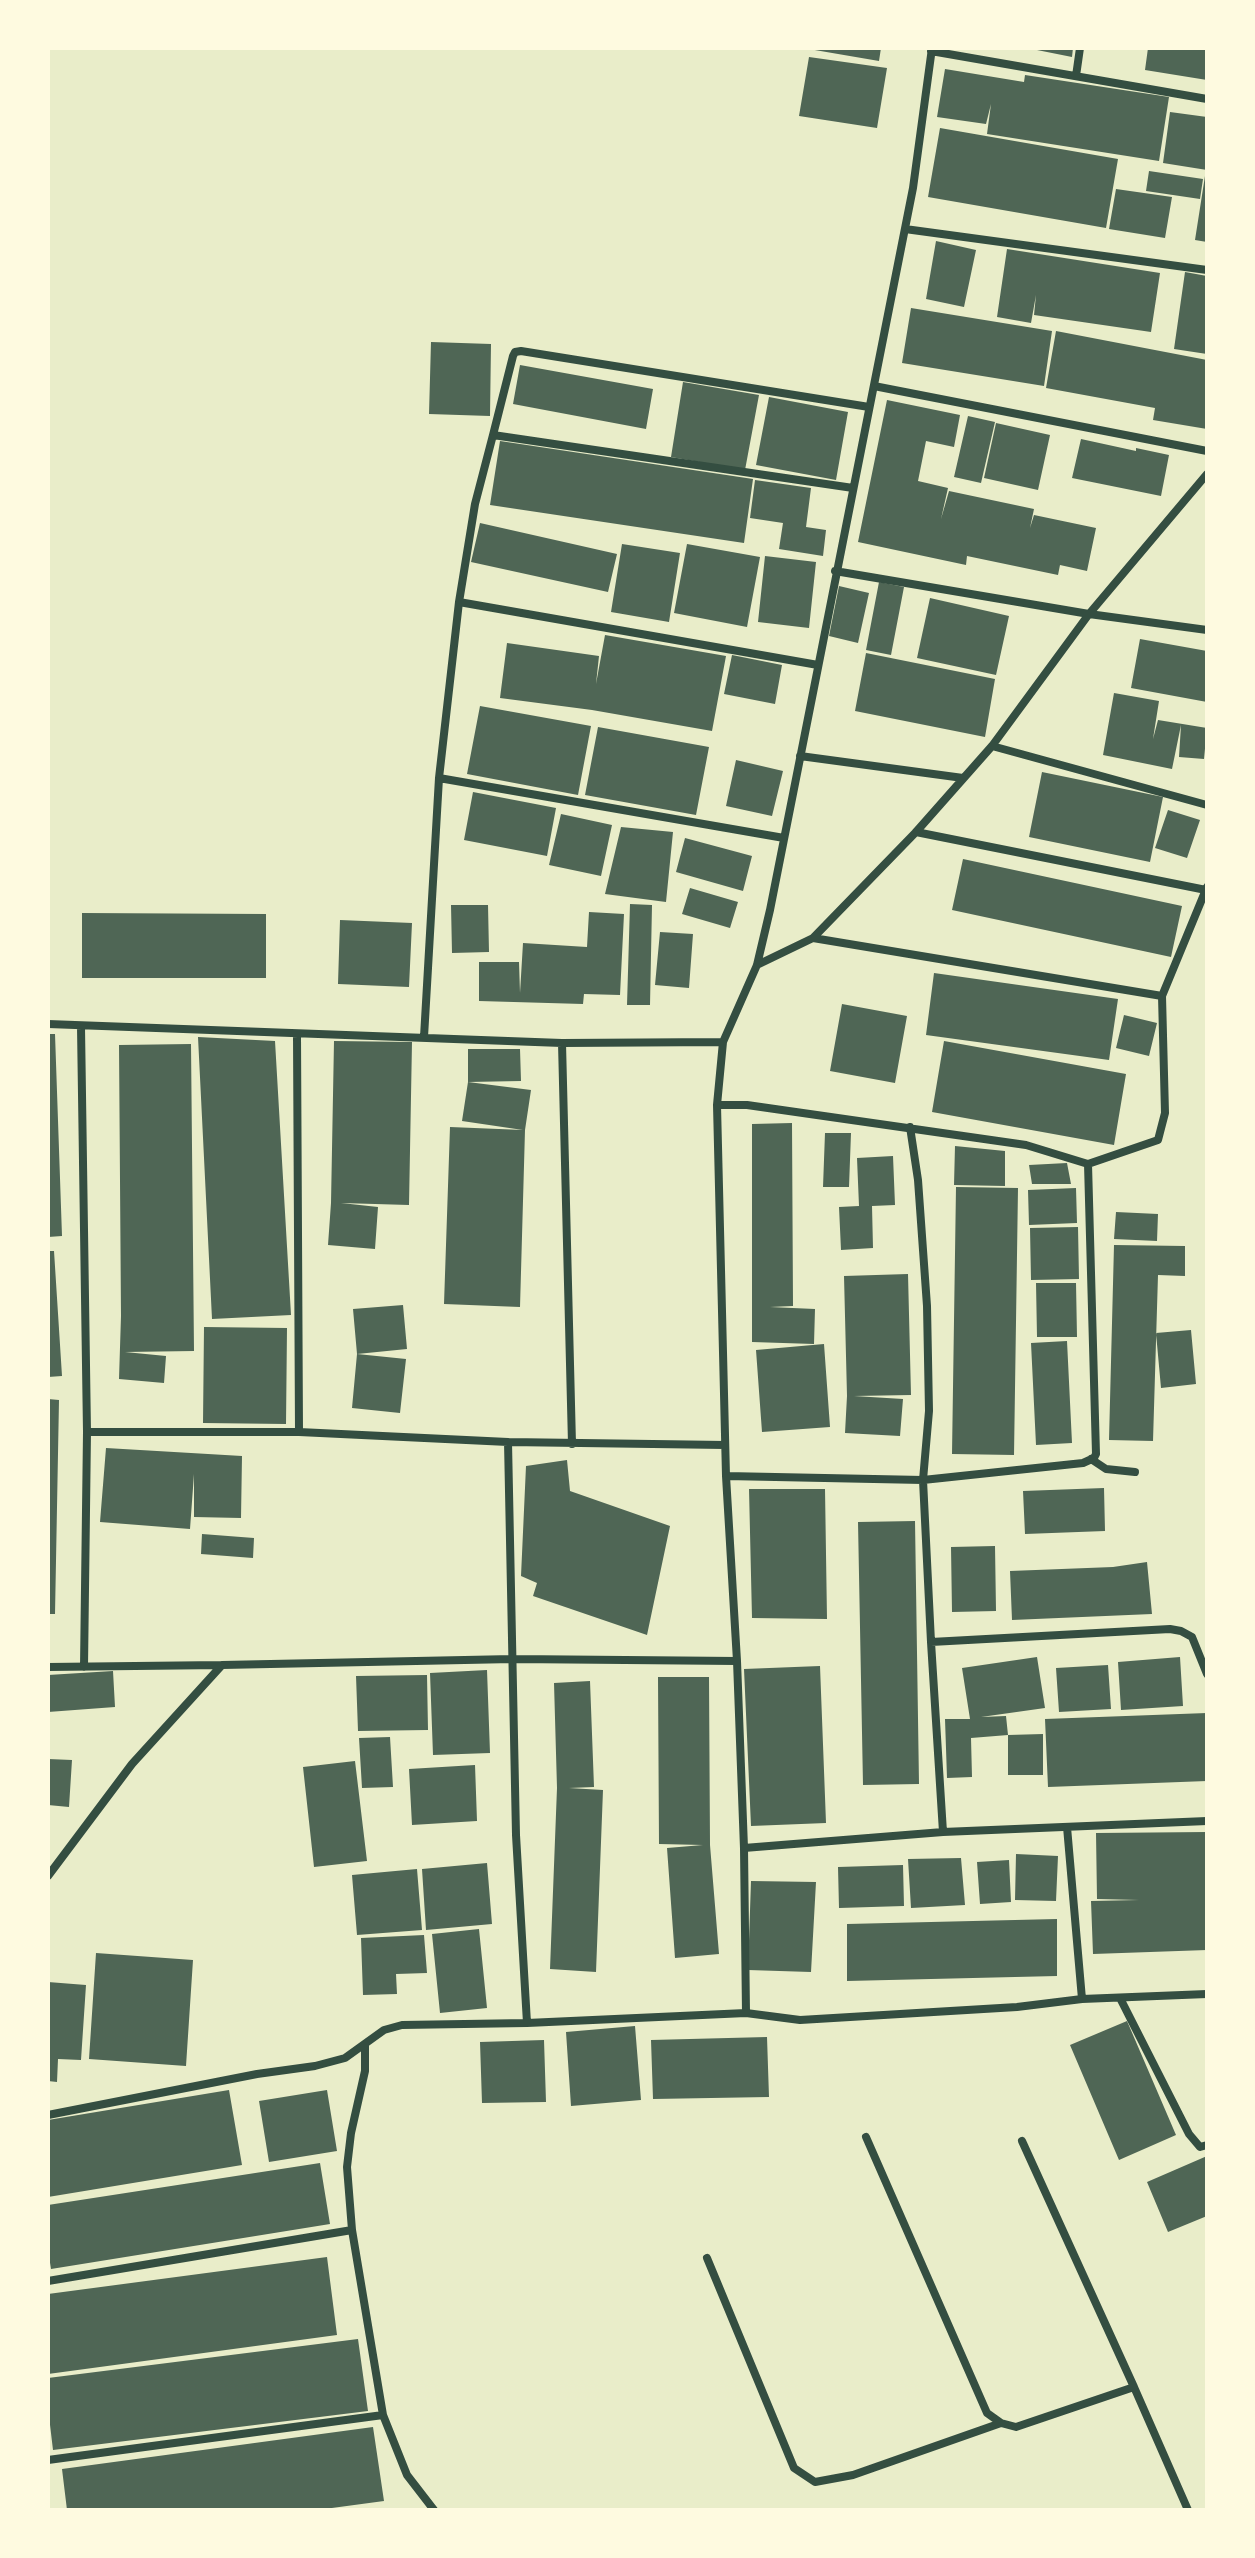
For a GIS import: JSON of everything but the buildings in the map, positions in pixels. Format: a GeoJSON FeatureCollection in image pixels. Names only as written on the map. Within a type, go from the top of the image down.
{"type":"FeatureCollection","features":[{"type":"Feature","properties":{"kind":"street"},"geometry":{"type":"LineString","coordinates":[[1076,76],[1080,48]]}},
{"type":"Feature","properties":{"kind":"street"},"geometry":{"type":"LineString","coordinates":[[746,2013],[744,1848],[726,1476],[717,1105],[723,1042],[757,965],[784,838],[905,229],[932,49],[1207,99]]}},
{"type":"Feature","properties":{"kind":"street"},"geometry":{"type":"LineString","coordinates":[[905,229],[1207,270]]}},
{"type":"Feature","properties":{"kind":"street"},"geometry":{"type":"LineString","coordinates":[[424,1037],[439,778],[459,602],[475,504],[515,352],[869,407]]}},
{"type":"Feature","properties":{"kind":"street"},"geometry":{"type":"LineString","coordinates":[[874,386],[1207,451]]}},
{"type":"Feature","properties":{"kind":"street"},"geometry":{"type":"LineString","coordinates":[[493,435],[853,488]]}},
{"type":"Feature","properties":{"kind":"street"},"geometry":{"type":"LineString","coordinates":[[757,965],[813,938],[916,832],[992,746],[1089,614],[1207,474]]}},
{"type":"Feature","properties":{"kind":"street"},"geometry":{"type":"LineString","coordinates":[[835,571],[1089,614],[1207,630]]}},
{"type":"Feature","properties":{"kind":"street"},"geometry":{"type":"LineString","coordinates":[[459,602],[818,665]]}},
{"type":"Feature","properties":{"kind":"street"},"geometry":{"type":"LineString","coordinates":[[992,746],[1207,805]]}},
{"type":"Feature","properties":{"kind":"street"},"geometry":{"type":"LineString","coordinates":[[800,756],[963,778]]}},
{"type":"Feature","properties":{"kind":"street"},"geometry":{"type":"LineString","coordinates":[[439,778],[784,838]]}},
{"type":"Feature","properties":{"kind":"street"},"geometry":{"type":"LineString","coordinates":[[717,1105],[747,1105],[1026,1145],[1088,1164],[1158,1140],[1161,1136],[1165,1113],[1162,996],[1207,888],[916,832]]}},
{"type":"Feature","properties":{"kind":"street"},"geometry":{"type":"LineString","coordinates":[[813,938],[1162,996]]}},
{"type":"Feature","properties":{"kind":"street"},"geometry":{"type":"LineString","coordinates":[[48,1024],[562,1043],[723,1042]]}},
{"type":"Feature","properties":{"kind":"street"},"geometry":{"type":"LineString","coordinates":[[81,1027],[87,1432],[84,1667]]}},
{"type":"Feature","properties":{"kind":"street"},"geometry":{"type":"LineString","coordinates":[[297,1035],[299,1432]]}},
{"type":"Feature","properties":{"kind":"street"},"geometry":{"type":"LineString","coordinates":[[562,1043],[572,1444]]}},
{"type":"Feature","properties":{"kind":"street"},"geometry":{"type":"LineString","coordinates":[[910,1127],[918,1180],[927,1306],[929,1411],[923,1480],[943,1832]]}},
{"type":"Feature","properties":{"kind":"street"},"geometry":{"type":"LineString","coordinates":[[726,1476],[923,1480],[1083,1463],[1091,1459],[1096,1454],[1088,1164]]}},
{"type":"Feature","properties":{"kind":"street"},"geometry":{"type":"LineString","coordinates":[[87,1432],[299,1432],[572,1444],[725,1445]]}},
{"type":"Feature","properties":{"kind":"street"},"geometry":{"type":"LineString","coordinates":[[508,1442],[516,1835],[527,2023]]}},
{"type":"Feature","properties":{"kind":"street"},"geometry":{"type":"LineString","coordinates":[[1091,1459],[1106,1469],[1135,1472]]}},
{"type":"Feature","properties":{"kind":"street"},"geometry":{"type":"LineString","coordinates":[[931,1642],[1170,1629],[1192,1637],[1207,1674]]}},
{"type":"Feature","properties":{"kind":"street"},"geometry":{"type":"LineString","coordinates":[[48,1667],[513,1659],[737,1661]]}},
{"type":"Feature","properties":{"kind":"street"},"geometry":{"type":"LineString","coordinates":[[48,1876],[52,1865],[132,1764],[222,1665]]}},
{"type":"Feature","properties":{"kind":"street"},"geometry":{"type":"LineString","coordinates":[[744,1848],[943,1832],[1207,1821]]}},
{"type":"Feature","properties":{"kind":"street"},"geometry":{"type":"LineString","coordinates":[[1067,1827],[1082,1999]]}},
{"type":"Feature","properties":{"kind":"street"},"geometry":{"type":"LineString","coordinates":[[48,2115],[257,2074],[315,2066],[345,2058],[384,2030],[402,2025],[746,2013],[800,2020],[1003,2009],[1082,1999],[1207,1994]]}},
{"type":"Feature","properties":{"kind":"street"},"geometry":{"type":"LineString","coordinates":[[1120,1998],[1189,2134],[1200,2147],[1207,2145]]}},
{"type":"Feature","properties":{"kind":"street"},"geometry":{"type":"LineString","coordinates":[[365,2045],[365,2071],[347,2167],[352,2230],[383,2415],[407,2475],[434,2510]]}},
{"type":"Feature","properties":{"kind":"street"},"geometry":{"type":"LineString","coordinates":[[866,2137],[987,2413],[1001,2423],[1016,2427],[1134,2387]]}},
{"type":"Feature","properties":{"kind":"street"},"geometry":{"type":"LineString","coordinates":[[1022,2141],[1188,2510]]}},
{"type":"Feature","properties":{"kind":"street"},"geometry":{"type":"LineString","coordinates":[[48,2281],[352,2230]]}},
{"type":"Feature","properties":{"kind":"street"},"geometry":{"type":"LineString","coordinates":[[707,2258],[794,2468],[815,2482],[853,2475],[1001,2423]]}},
{"type":"Feature","properties":{"kind":"street"},"geometry":{"type":"LineString","coordinates":[[48,2460],[383,2415]]}}]}
